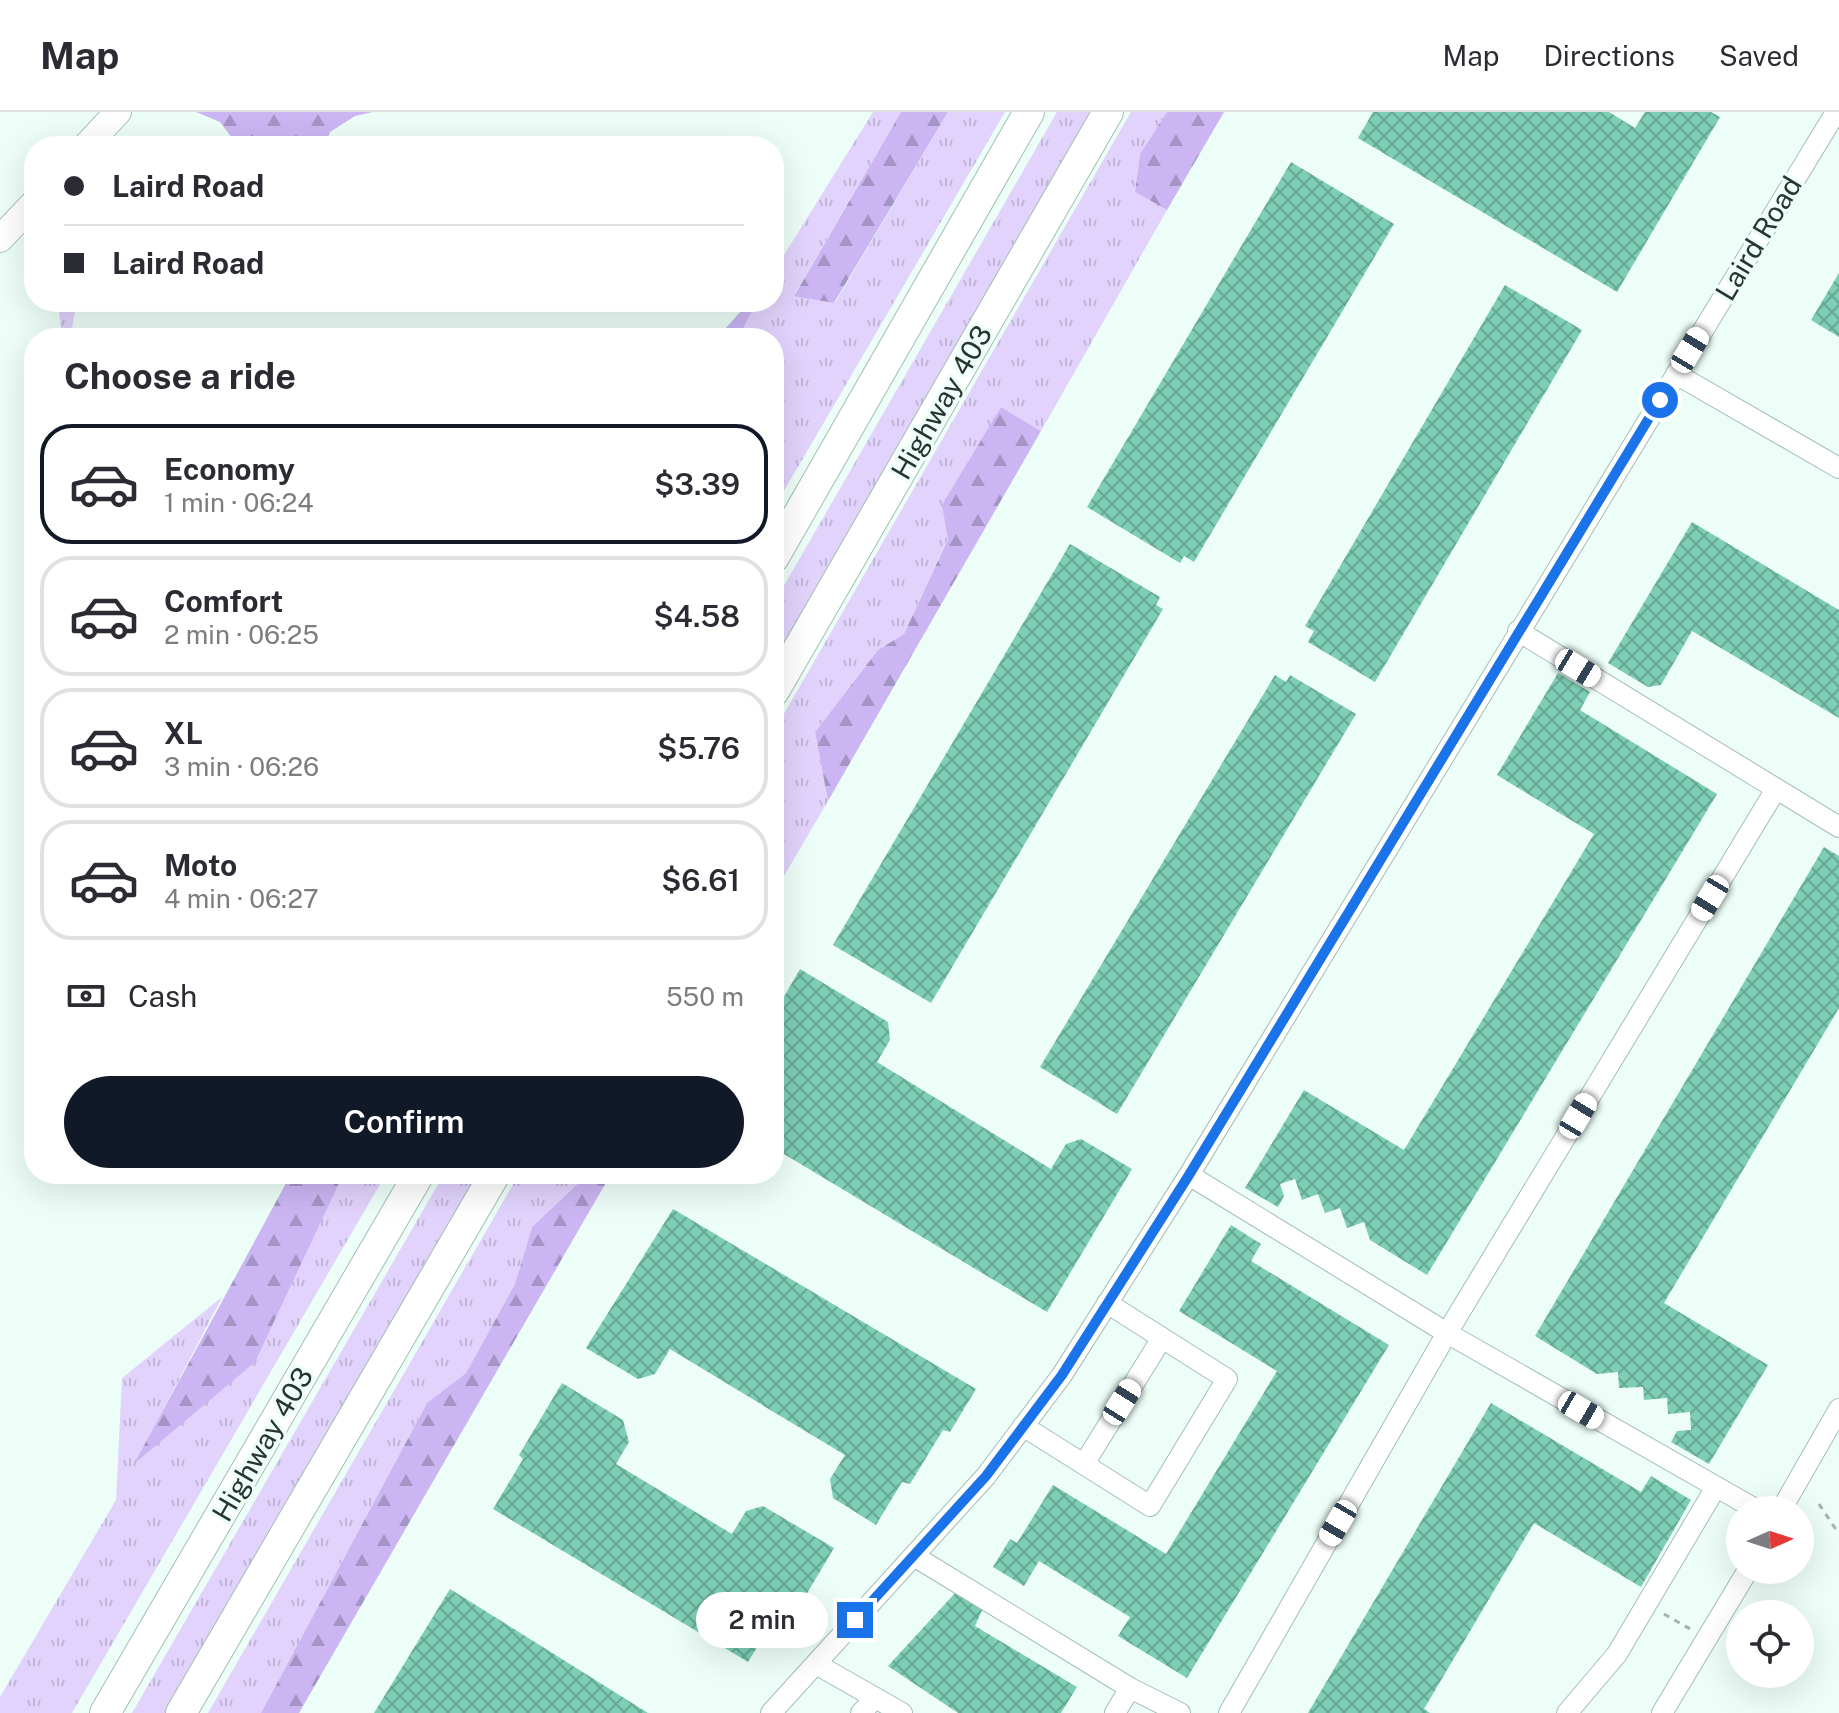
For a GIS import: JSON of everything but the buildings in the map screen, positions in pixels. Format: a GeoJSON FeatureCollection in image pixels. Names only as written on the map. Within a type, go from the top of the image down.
{"type":"FeatureCollection","features":[{"type":"Feature","properties":{"kind":"highway"},"geometry":{"type":"LineString","coordinates":[[784,540],[1029,112]]}},
{"type":"Feature","properties":{"kind":"highway","name":"Highway 403"},"geometry":{"type":"LineString","coordinates":[[784,674],[1108,112]]}},
{"type":"Feature","properties":{"kind":"highway","name":"Highway 403"},"geometry":{"type":"LineString","coordinates":[[105,1713],[413,1184]]}},
{"type":"Feature","properties":{"kind":"highway"},"geometry":{"type":"LineString","coordinates":[[181,1713],[489,1184]]}},
{"type":"Feature","properties":{"kind":"main road"},"geometry":{"type":"LineString","coordinates":[[95,136],[118,112]]}},
{"type":"Feature","properties":{"kind":"main road"},"geometry":{"type":"LineString","coordinates":[[0,239],[24,214]]}},
{"type":"Feature","properties":{"kind":"street","name":"Laird Road"},"geometry":{"type":"LineString","coordinates":[[771,1713],[986,1476],[1062,1375],[1189,1175],[1836,112]]}},
{"type":"Feature","properties":{"kind":"street"},"geometry":{"type":"LineString","coordinates":[[1676,374],[1839,468]]}},
{"type":"Feature","properties":{"kind":"street"},"geometry":{"type":"LineString","coordinates":[[1518,631],[1839,827]]}},
{"type":"Feature","properties":{"kind":"street"},"geometry":{"type":"LineString","coordinates":[[1229,1713],[1447,1333],[1776,789]]}},
{"type":"Feature","properties":{"kind":"street"},"geometry":{"type":"LineString","coordinates":[[1189,1175],[1447,1333],[1732,1496]]}},
{"type":"Feature","properties":{"kind":"street"},"geometry":{"type":"LineString","coordinates":[[1023,1426],[1150,1506],[1227,1379],[1107,1303]]}},
{"type":"Feature","properties":{"kind":"street"},"geometry":{"type":"LineString","coordinates":[[1084,1464],[1162,1338]]}},
{"type":"Feature","properties":{"kind":"street"},"geometry":{"type":"LineString","coordinates":[[1789,1496],[1839,1409]]}},
{"type":"Feature","properties":{"kind":"street"},"geometry":{"type":"LineString","coordinates":[[1567,1713],[1617,1654],[1716,1487]]}},
{"type":"Feature","properties":{"kind":"street"},"geometry":{"type":"LineString","coordinates":[[914,1556],[1130,1688],[1180,1713]]}},
{"type":"Feature","properties":{"kind":"street"},"geometry":{"type":"LineString","coordinates":[[1662,1713],[1740,1584]]}},
{"type":"Feature","properties":{"kind":"street"},"geometry":{"type":"LineString","coordinates":[[816,1664],[868,1705],[902,1713]]}},
{"type":"Feature","properties":{"kind":"street"},"geometry":{"type":"LineString","coordinates":[[1115,1713],[1130,1688]]}},
{"type":"Feature","properties":{"kind":"path"},"geometry":{"type":"LineString","coordinates":[[1819,1504],[1839,1534]]}},
{"type":"Feature","properties":{"kind":"path"},"geometry":{"type":"LineString","coordinates":[[1647,1605],[1708,1639]]}},
{"type":"Feature","properties":{"kind":"green space"},"geometry":{"type":"Polygon","coordinates":[[[196,112],[373,112],[355,116],[329,136],[230,136],[220,122],[196,112]]]}},
{"type":"Feature","properties":{"kind":"green space"},"geometry":{"type":"Polygon","coordinates":[[[873,112],[901,112],[794,295],[835,303],[948,112],[1005,112],[784,491],[784,328],[743,328],[752,312],[784,312],[784,255],[873,112]]]}},
{"type":"Feature","properties":{"kind":"green space"},"geometry":{"type":"Polygon","coordinates":[[[901,112],[948,112],[834,303],[794,296],[901,112]]]}},
{"type":"Feature","properties":{"kind":"green space"},"geometry":{"type":"Polygon","coordinates":[[[1057,112],[1092,112],[784,645],[784,586],[1057,112]]]}},
{"type":"Feature","properties":{"kind":"green space"},"geometry":{"type":"Polygon","coordinates":[[[1131,112],[1167,112],[1140,154],[1135,192],[1167,210],[1041,431],[1001,407],[948,538],[904,634],[878,650],[815,732],[828,801],[784,876],[784,714],[1131,112]]]}},
{"type":"Feature","properties":{"kind":"green space"},"geometry":{"type":"Polygon","coordinates":[[[1167,112],[1224,112],[1167,210],[1135,192],[1140,154],[1167,112]]]}},
{"type":"Feature","properties":{"kind":"green space"},"geometry":{"type":"Polygon","coordinates":[[[59,312],[75,312],[72,328],[61,328],[59,312]]]}},
{"type":"Feature","properties":{"kind":"green space"},"geometry":{"type":"Polygon","coordinates":[[[740,312],[752,312],[743,328],[726,328],[740,312]]]}},
{"type":"Feature","properties":{"kind":"green space"},"geometry":{"type":"Polygon","coordinates":[[[1001,407],[1041,431],[828,801],[815,732],[878,650],[904,634],[948,539],[942,505],[1001,407]]]}},
{"type":"Feature","properties":{"kind":"green space"},"geometry":{"type":"Polygon","coordinates":[[[286,1184],[339,1184],[255,1362],[134,1464],[286,1184]]]}},
{"type":"Feature","properties":{"kind":"green space"},"geometry":{"type":"Polygon","coordinates":[[[337,1184],[380,1184],[72,1713],[0,1713],[0,1697],[116,1500],[122,1378],[222,1297],[136,1462],[337,1184]]]}},
{"type":"Feature","properties":{"kind":"green space"},"geometry":{"type":"Polygon","coordinates":[[[438,1184],[472,1184],[167,1713],[132,1713],[438,1184]]]}},
{"type":"Feature","properties":{"kind":"green space"},"geometry":{"type":"Polygon","coordinates":[[[513,1184],[577,1184],[532,1227],[515,1284],[466,1373],[427,1403],[261,1713],[208,1713],[513,1184]]]}},
{"type":"Feature","properties":{"kind":"green space"},"geometry":{"type":"Polygon","coordinates":[[[577,1184],[605,1184],[299,1713],[261,1713],[427,1403],[466,1373],[515,1284],[532,1227],[577,1184]]]}},
{"type":"Feature","properties":{"kind":"route"},"geometry":{"type":"LineString","coordinates":[[855,1620],[986,1476],[1062,1375],[1189,1175],[1660,400]]}}]}
